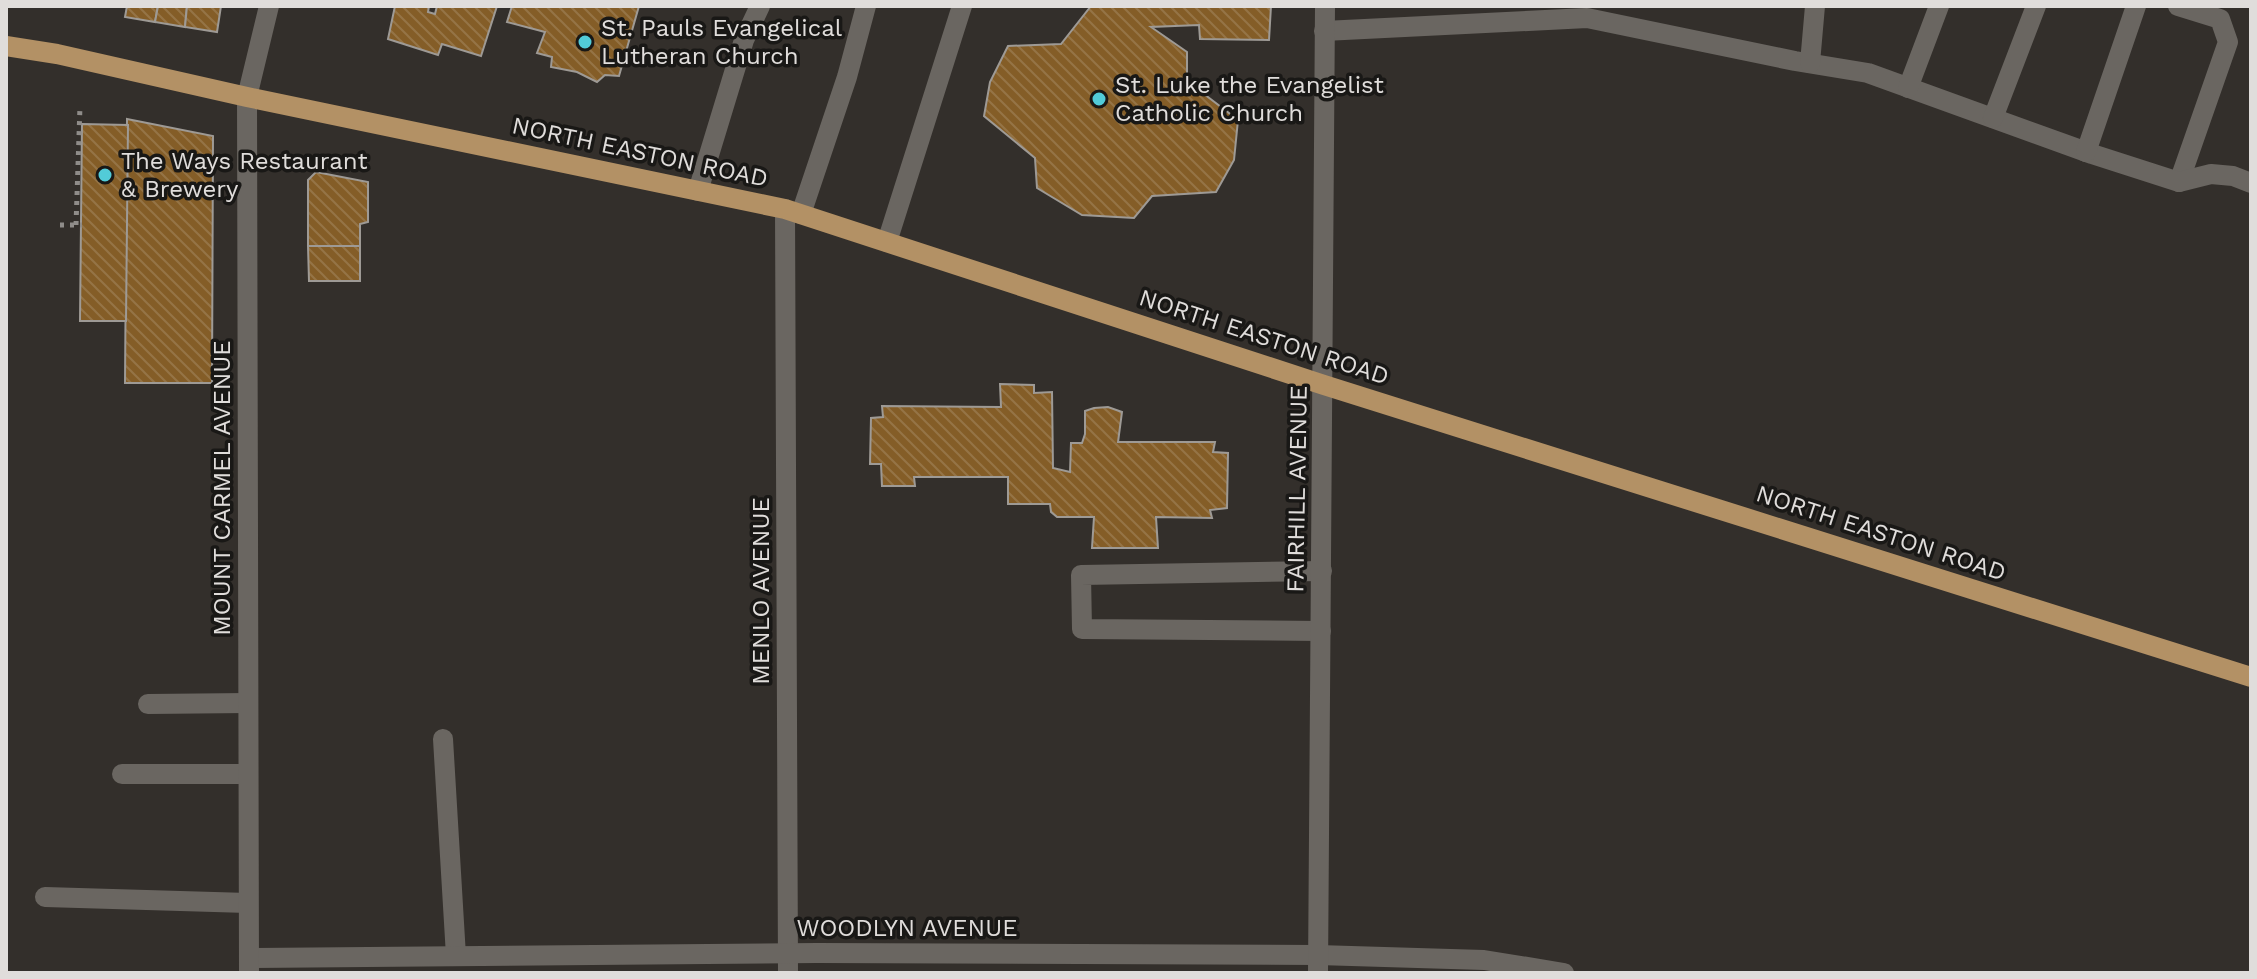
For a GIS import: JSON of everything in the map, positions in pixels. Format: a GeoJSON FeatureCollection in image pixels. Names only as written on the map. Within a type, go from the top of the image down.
{"type":"FeatureCollection","features":[{"type":"Feature","properties":{"kind":"main road","name":"NORTH EASTON ROAD"},"geometry":{"type":"LineString","coordinates":[[6,46],[57,54],[247,97],[793,211],[1324,385],[2251,677]]}},
{"type":"Feature","properties":{"kind":"street","name":"MOUNT CARMEL AVENUE"},"geometry":{"type":"LineString","coordinates":[[249,966],[247,97],[269,6]]}},
{"type":"Feature","properties":{"kind":"street"},"geometry":{"type":"LineString","coordinates":[[698,191],[744,40],[760,6]]}},
{"type":"Feature","properties":{"kind":"street","name":"MENLO AVENUE"},"geometry":{"type":"LineString","coordinates":[[788,963],[793,211],[847,77],[866,6]]}},
{"type":"Feature","properties":{"kind":"street"},"geometry":{"type":"LineString","coordinates":[[887,242],[962,6]]}},
{"type":"Feature","properties":{"kind":"street","name":"FAIRHILL AVENUE"},"geometry":{"type":"LineString","coordinates":[[1318,964],[1325,6]]}},
{"type":"Feature","properties":{"kind":"street"},"geometry":{"type":"LineString","coordinates":[[1810,63],[1815,6]]}},
{"type":"Feature","properties":{"kind":"street"},"geometry":{"type":"LineString","coordinates":[[1908,88],[1939,6]]}},
{"type":"Feature","properties":{"kind":"street"},"geometry":{"type":"LineString","coordinates":[[1993,118],[2036,6]]}},
{"type":"Feature","properties":{"kind":"street"},"geometry":{"type":"LineString","coordinates":[[2086,152],[2136,6]]}},
{"type":"Feature","properties":{"kind":"street"},"geometry":{"type":"LineString","coordinates":[[2178,6],[2220,19],[2228,42],[2179,182]]}},
{"type":"Feature","properties":{"kind":"street"},"geometry":{"type":"LineString","coordinates":[[1324,31],[1588,12],[1810,63],[1868,73],[2086,152],[2179,182],[2211,174],[2233,176],[2251,183]]}},
{"type":"Feature","properties":{"kind":"street"},"geometry":{"type":"LineString","coordinates":[[1321,631],[1082,629],[1081,575],[1322,571]]}},
{"type":"Feature","properties":{"kind":"street"},"geometry":{"type":"LineString","coordinates":[[148,704],[248,703]]}},
{"type":"Feature","properties":{"kind":"street"},"geometry":{"type":"LineString","coordinates":[[443,739],[456,956]]}},
{"type":"Feature","properties":{"kind":"street"},"geometry":{"type":"LineString","coordinates":[[122,774],[248,774]]}},
{"type":"Feature","properties":{"kind":"street"},"geometry":{"type":"LineString","coordinates":[[45,897],[248,903]]}},
{"type":"Feature","properties":{"kind":"street","name":"WOODLYN AVENUE"},"geometry":{"type":"LineString","coordinates":[[249,966],[456,956],[788,963],[1318,964],[1484,960],[1564,973]]}},
{"type":"Feature","properties":{"kind":"path"},"geometry":{"type":"LineString","coordinates":[[60,225],[79,225],[80,106]]}},
{"type":"Feature","properties":{"kind":"building"},"geometry":{"type":"Polygon","coordinates":[[[127,6],[158,6],[155,22],[125,17],[127,6]]]}},
{"type":"Feature","properties":{"kind":"building"},"geometry":{"type":"Polygon","coordinates":[[[158,6],[187,6],[185,27],[155,22],[158,6]]]}},
{"type":"Feature","properties":{"kind":"building"},"geometry":{"type":"Polygon","coordinates":[[[187,6],[221,6],[217,32],[185,27],[187,6]]]}},
{"type":"Feature","properties":{"kind":"building"},"geometry":{"type":"Polygon","coordinates":[[[395,6],[429,6],[428,12],[435,14],[437,6],[497,6],[481,56],[442,44],[438,55],[388,39],[395,6]]]}},
{"type":"Feature","properties":{"kind":"building","name":"St. Pauls Evangelical Lutheran Church"},"geometry":{"type":"Polygon","coordinates":[[[512,6],[639,6],[619,76],[605,75],[597,82],[577,72],[551,67],[552,57],[537,53],[545,32],[507,22],[512,6]]]}},
{"type":"Feature","properties":{"kind":"building","name":"St. Luke the Evangelist Catholic Church"},"geometry":{"type":"Polygon","coordinates":[[[1091,6],[1271,6],[1269,40],[1200,39],[1199,25],[1151,27],[1187,52],[1187,81],[1238,120],[1234,160],[1216,192],[1152,196],[1134,218],[1082,215],[1037,188],[1035,158],[984,116],[990,82],[1008,46],[1061,44],[1091,6]]]}},
{"type":"Feature","properties":{"kind":"building"},"geometry":{"type":"Polygon","coordinates":[[[127,119],[213,136],[212,383],[125,383],[127,119]]]}},
{"type":"Feature","properties":{"kind":"building","name":"The Ways Restaurant & Brewery"},"geometry":{"type":"Polygon","coordinates":[[[82,124],[128,125],[126,321],[80,321],[82,124]]]}},
{"type":"Feature","properties":{"kind":"building"},"geometry":{"type":"Polygon","coordinates":[[[316,172],[368,182],[368,222],[360,224],[360,246],[308,246],[308,180],[316,172]]]}},
{"type":"Feature","properties":{"kind":"building"},"geometry":{"type":"Polygon","coordinates":[[[308,246],[360,246],[360,281],[309,281],[308,246]]]}},
{"type":"Feature","properties":{"kind":"building"},"geometry":{"type":"Polygon","coordinates":[[[1000,384],[1034,385],[1034,393],[1052,392],[1053,468],[1070,472],[1071,443],[1082,443],[1085,411],[1094,408],[1108,407],[1122,412],[1118,442],[1215,442],[1213,452],[1228,453],[1227,508],[1210,510],[1212,518],[1156,517],[1158,548],[1092,548],[1094,517],[1057,517],[1051,512],[1050,504],[1008,504],[1008,477],[914,477],[915,486],[882,486],[881,464],[870,464],[871,418],[883,417],[882,406],[1001,407],[1000,384]]]}},
{"type":"Feature","properties":{"kind":"place","name":"St. Pauls Evangelical Lutheran Church"},"geometry":{"type":"Point","coordinates":[585,42]}},
{"type":"Feature","properties":{"kind":"place","name":"St. Luke the Evangelist Catholic Church"},"geometry":{"type":"Point","coordinates":[1099,99]}},
{"type":"Feature","properties":{"kind":"place","name":"The Ways Restaurant & Brewery"},"geometry":{"type":"Point","coordinates":[105,175]}}]}
